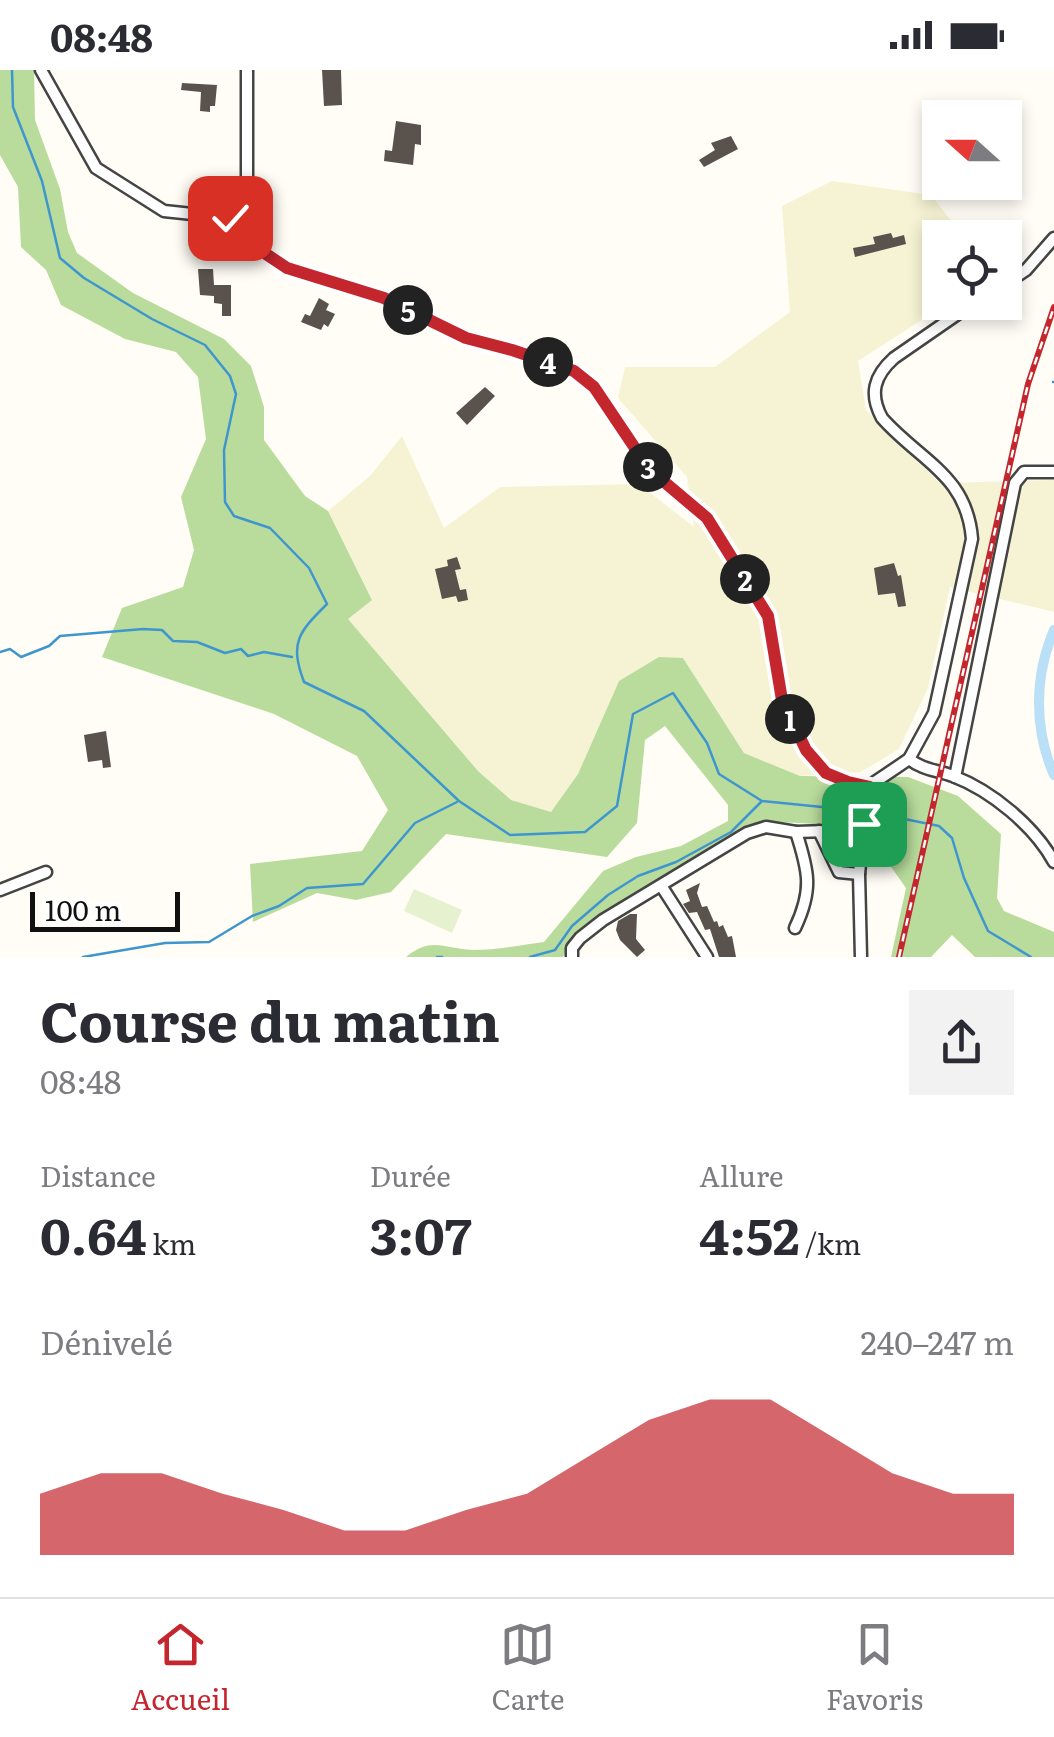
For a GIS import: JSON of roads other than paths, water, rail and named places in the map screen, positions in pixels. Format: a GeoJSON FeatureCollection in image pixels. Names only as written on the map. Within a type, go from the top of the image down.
{"type":"FeatureCollection","features":[{"type":"Feature","properties":{"kind":"street"},"geometry":{"type":"LineString","coordinates":[[40,70],[96,168],[164,211],[187,216],[216,214],[240,224],[263,252],[287,268],[384,298],[466,338],[574,371],[594,387],[649,469],[707,518],[768,616],[782,700],[806,750],[826,773],[869,791]]}},
{"type":"Feature","properties":{"kind":"street"},"geometry":{"type":"LineString","coordinates":[[240,224],[247,210],[247,70]]}},
{"type":"Feature","properties":{"kind":"street"},"geometry":{"type":"LineString","coordinates":[[1022,271],[1054,238]]}},
{"type":"Feature","properties":{"kind":"street"},"geometry":{"type":"LineString","coordinates":[[861,957],[860,874],[869,791],[910,758],[927,730],[938,698],[972,539],[971,524],[950,478],[882,418],[874,392],[878,376],[894,358],[949,320]]}},
{"type":"Feature","properties":{"kind":"street"},"geometry":{"type":"LineString","coordinates":[[955,777],[1015,484],[1024,472],[1054,472]]}},
{"type":"Feature","properties":{"kind":"street"},"geometry":{"type":"LineString","coordinates":[[910,758],[922,768],[955,777],[1001,805],[1050,846],[1054,862]]}},
{"type":"Feature","properties":{"kind":"street"},"geometry":{"type":"LineString","coordinates":[[572,957],[572,948],[580,938],[616,912],[747,832],[766,826],[863,837]]}},
{"type":"Feature","properties":{"kind":"street"},"geometry":{"type":"LineString","coordinates":[[794,928],[808,890],[807,870],[796,832]]}},
{"type":"Feature","properties":{"kind":"street"},"geometry":{"type":"LineString","coordinates":[[819,832],[838,872],[860,874]]}},
{"type":"Feature","properties":{"kind":"street"},"geometry":{"type":"LineString","coordinates":[[0,890],[46,872]]}},
{"type":"Feature","properties":{"kind":"street"},"geometry":{"type":"LineString","coordinates":[[662,887],[707,957]]}},
{"type":"Feature","properties":{"kind":"waterway"},"geometry":{"type":"LineString","coordinates":[[12,70],[13,107],[42,181],[60,258],[84,278],[152,319],[205,345],[230,376],[236,394],[224,450],[225,502],[234,516],[270,528],[309,568],[327,604],[299,638],[297,657],[304,682],[364,711],[459,801],[510,835],[585,832],[617,806],[633,714],[673,693],[707,743],[719,774],[762,801],[862,811]]}},
{"type":"Feature","properties":{"kind":"waterway"},"geometry":{"type":"LineString","coordinates":[[0,652],[10,649],[21,657],[49,646],[60,636],[143,629],[162,630],[173,641],[197,642],[225,653],[241,649],[248,656],[264,652],[292,657]]}},
{"type":"Feature","properties":{"kind":"waterway"},"geometry":{"type":"LineString","coordinates":[[1054,630],[1043,666],[1039,703],[1043,740],[1054,775]]}},
{"type":"Feature","properties":{"kind":"waterway"},"geometry":{"type":"LineString","coordinates":[[83,957],[165,943],[209,942],[307,888],[363,884],[415,823],[457,802]]}},
{"type":"Feature","properties":{"kind":"waterway"},"geometry":{"type":"LineString","coordinates":[[530,957],[555,950],[572,926],[638,876],[676,862],[731,832],[761,802]]}},
{"type":"Feature","properties":{"kind":"waterway"},"geometry":{"type":"LineString","coordinates":[[870,812],[939,826],[952,838],[964,878],[988,931],[1031,957]]}},
{"type":"Feature","properties":{"kind":"waterway"},"geometry":{"type":"LineString","coordinates":[[437,957],[442,957]]}},
{"type":"Feature","properties":{"kind":"railway"},"geometry":{"type":"LineString","coordinates":[[899,957],[1028,384],[1054,307]]}}]}
